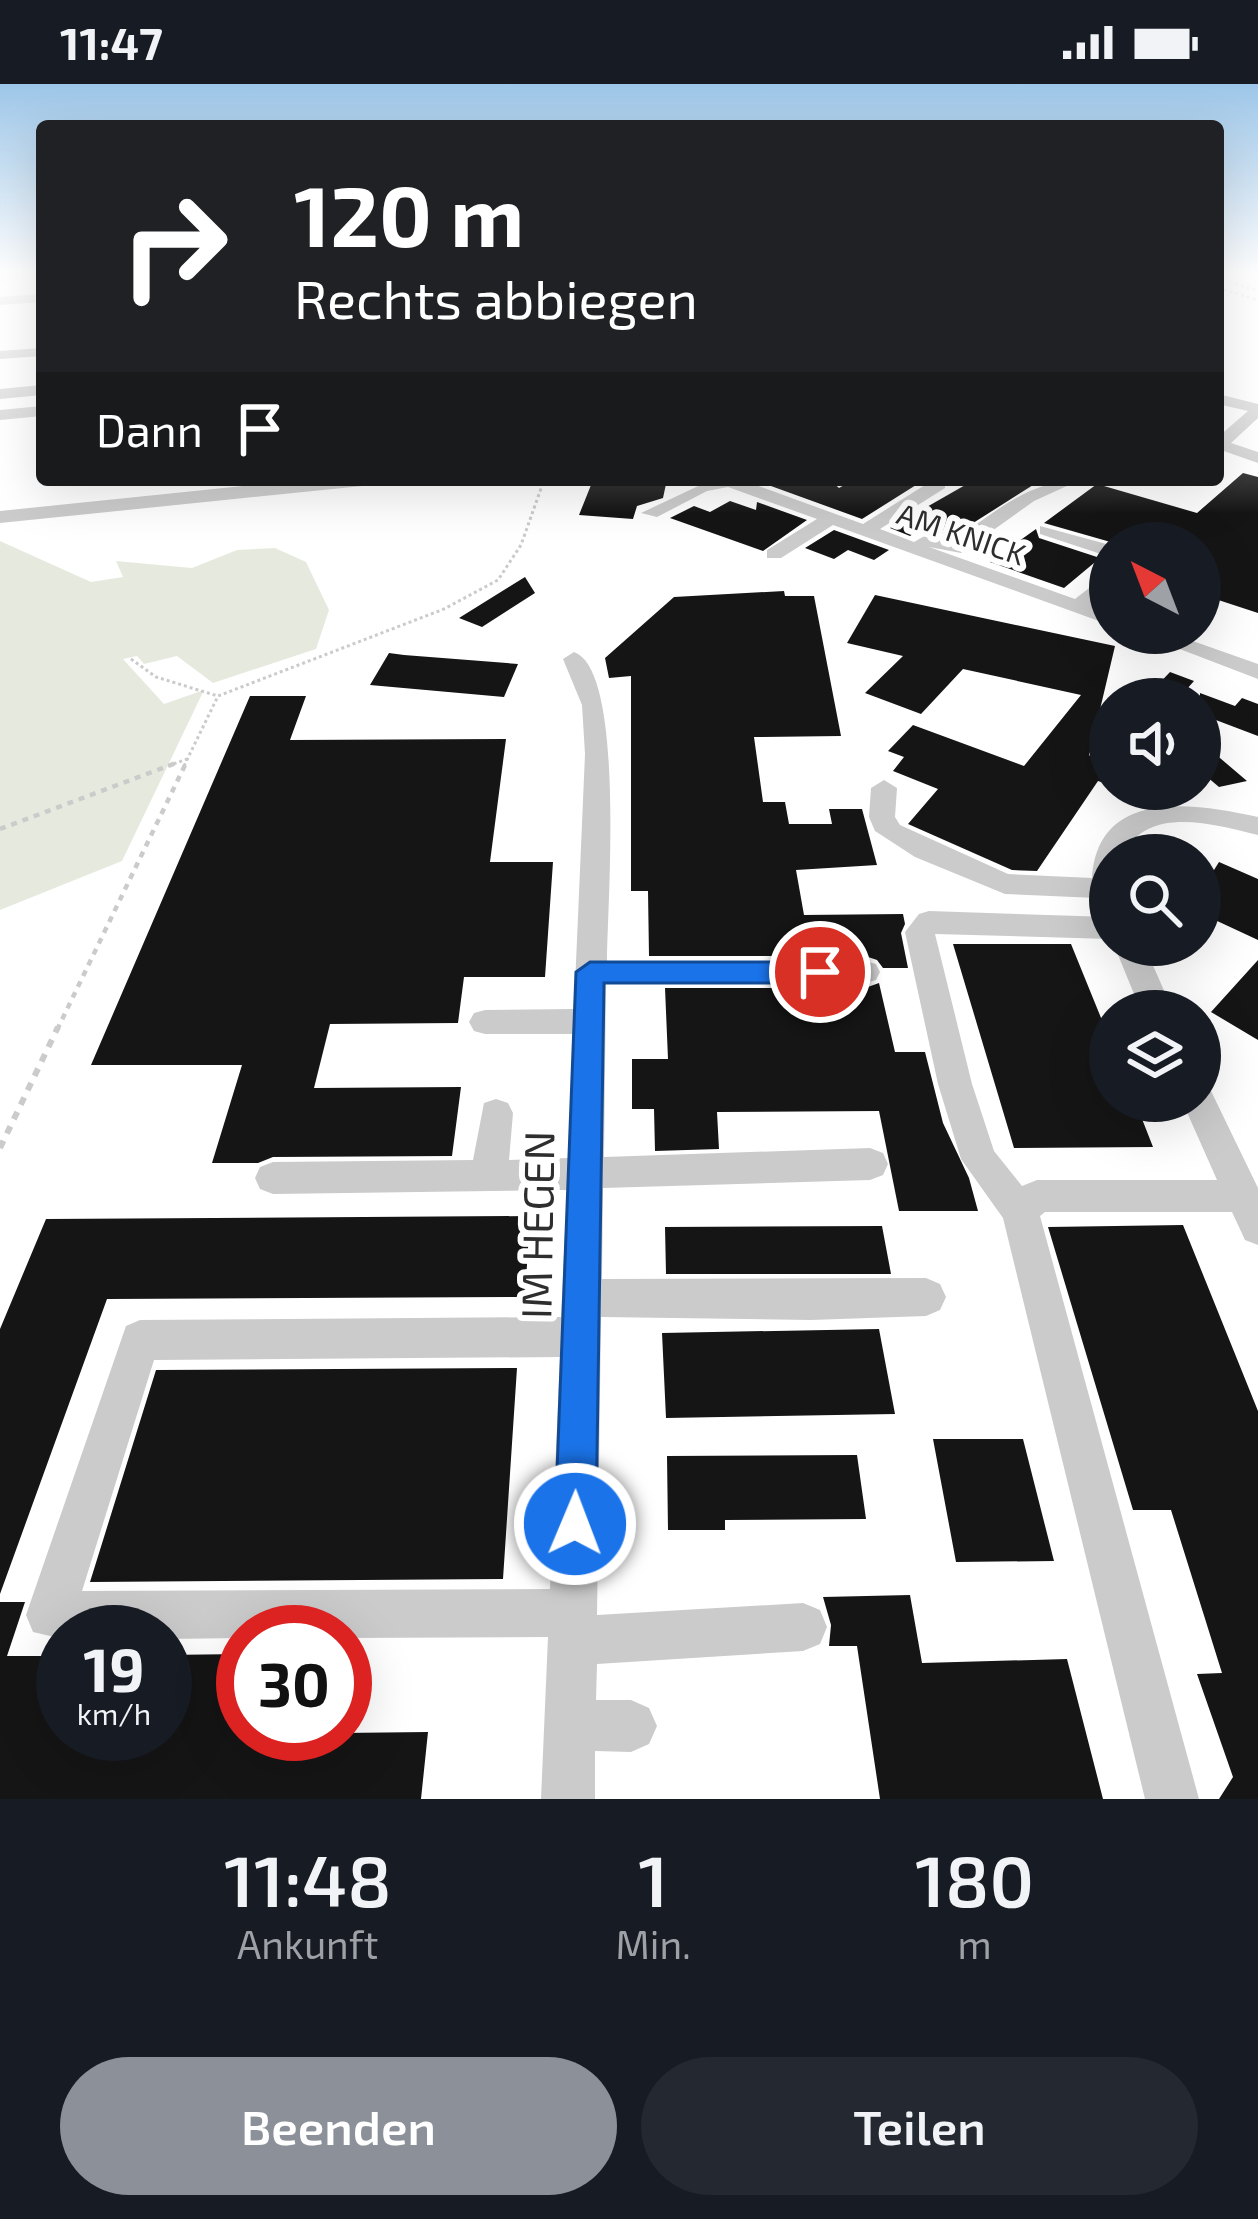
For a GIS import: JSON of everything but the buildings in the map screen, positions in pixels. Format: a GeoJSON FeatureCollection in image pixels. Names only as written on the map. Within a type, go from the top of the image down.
{"type":"FeatureCollection","features":[{"type":"Feature","properties":{"kind":"street"},"geometry":{"type":"LineString","coordinates":[[0,394],[36,391]]}},
{"type":"Feature","properties":{"kind":"street"},"geometry":{"type":"LineString","coordinates":[[1224,402],[1258,410]]}},
{"type":"Feature","properties":{"kind":"street"},"geometry":{"type":"LineString","coordinates":[[1224,438],[1258,410]]}},
{"type":"Feature","properties":{"kind":"street"},"geometry":{"type":"LineString","coordinates":[[0,415],[36,412]]}},
{"type":"Feature","properties":{"kind":"street"},"geometry":{"type":"LineString","coordinates":[[247,491],[257,486]]}},
{"type":"Feature","properties":{"kind":"street"},"geometry":{"type":"LineString","coordinates":[[0,517],[304,486]]}},
{"type":"Feature","properties":{"kind":"street"},"geometry":{"type":"LineString","coordinates":[[650,513],[706,486]]}},
{"type":"Feature","properties":{"kind":"street","name":"AM KNICK"},"geometry":{"type":"LineString","coordinates":[[739,486],[1089,612]]}},
{"type":"Feature","properties":{"kind":"street"},"geometry":{"type":"LineString","coordinates":[[863,532],[936,486]]}},
{"type":"Feature","properties":{"kind":"street"},"geometry":{"type":"LineString","coordinates":[[913,550],[928,540],[954,549],[1028,497],[1055,486]]}},
{"type":"Feature","properties":{"kind":"street"},"geometry":{"type":"LineString","coordinates":[[774,554],[829,520]]}},
{"type":"Feature","properties":{"kind":"street"},"geometry":{"type":"LineString","coordinates":[[1047,530],[1089,544]]}},
{"type":"Feature","properties":{"kind":"street"},"geometry":{"type":"LineString","coordinates":[[913,577],[939,559]]}},
{"type":"Feature","properties":{"kind":"street"},"geometry":{"type":"LineString","coordinates":[[1077,608],[1089,597]]}},
{"type":"Feature","properties":{"kind":"street"},"geometry":{"type":"LineString","coordinates":[[1208,654],[1258,672]]}},
{"type":"Feature","properties":{"kind":"street","name":"IM HEGEN"},"geometry":{"type":"LineString","coordinates":[[568,1799],[595,705],[574,659]]}},
{"type":"Feature","properties":{"kind":"street"},"geometry":{"type":"LineString","coordinates":[[884,788],[882,817],[890,831],[925,851],[1005,884],[1089,891]]}},
{"type":"Feature","properties":{"kind":"street"},"geometry":{"type":"LineString","coordinates":[[1122,834],[1136,821],[1198,813],[1258,826]]}},
{"type":"Feature","properties":{"kind":"street"},"geometry":{"type":"LineString","coordinates":[[1089,927],[929,921],[920,932],[955,1084],[980,1159],[1020,1211],[1172,1799]]}},
{"type":"Feature","properties":{"kind":"street"},"geometry":{"type":"LineString","coordinates":[[590,972],[865,972]]}},
{"type":"Feature","properties":{"kind":"street"},"geometry":{"type":"LineString","coordinates":[[485,1022],[590,1021]]}},
{"type":"Feature","properties":{"kind":"street"},"geometry":{"type":"LineString","coordinates":[[496,1113],[490,1168],[503,1176]]}},
{"type":"Feature","properties":{"kind":"street"},"geometry":{"type":"LineString","coordinates":[[1020,1211],[1037,1196],[1251,1212],[1209,1122]]}},
{"type":"Feature","properties":{"kind":"street"},"geometry":{"type":"LineString","coordinates":[[273,1178],[583,1174],[870,1163]]}},
{"type":"Feature","properties":{"kind":"street"},"geometry":{"type":"LineString","coordinates":[[803,1627],[573,1627],[50,1615],[140,1340],[926,1297]]}},
{"type":"Feature","properties":{"kind":"street"},"geometry":{"type":"LineString","coordinates":[[570,1725],[632,1726]]}},
{"type":"Feature","properties":{"kind":"path"},"geometry":{"type":"LineString","coordinates":[[131,659],[156,677],[218,695],[444,609],[498,580],[521,545],[542,486]]}},
{"type":"Feature","properties":{"kind":"path"},"geometry":{"type":"LineString","coordinates":[[0,1148],[218,695]]}},
{"type":"Feature","properties":{"kind":"path"},"geometry":{"type":"LineString","coordinates":[[0,829],[190,758]]}},
{"type":"Feature","properties":{"kind":"shaded area"},"geometry":{"type":"Polygon","coordinates":[[[0,541],[91,582],[123,577],[116,561],[192,568],[237,550],[275,548],[306,562],[329,610],[316,649],[213,683],[177,656],[144,664],[137,656],[123,659],[164,704],[204,690],[122,861],[0,910],[0,541]]]}},
{"type":"Feature","properties":{"kind":"route"},"geometry":{"type":"LineString","coordinates":[[575,1524],[590,972],[820,972]]}}]}
